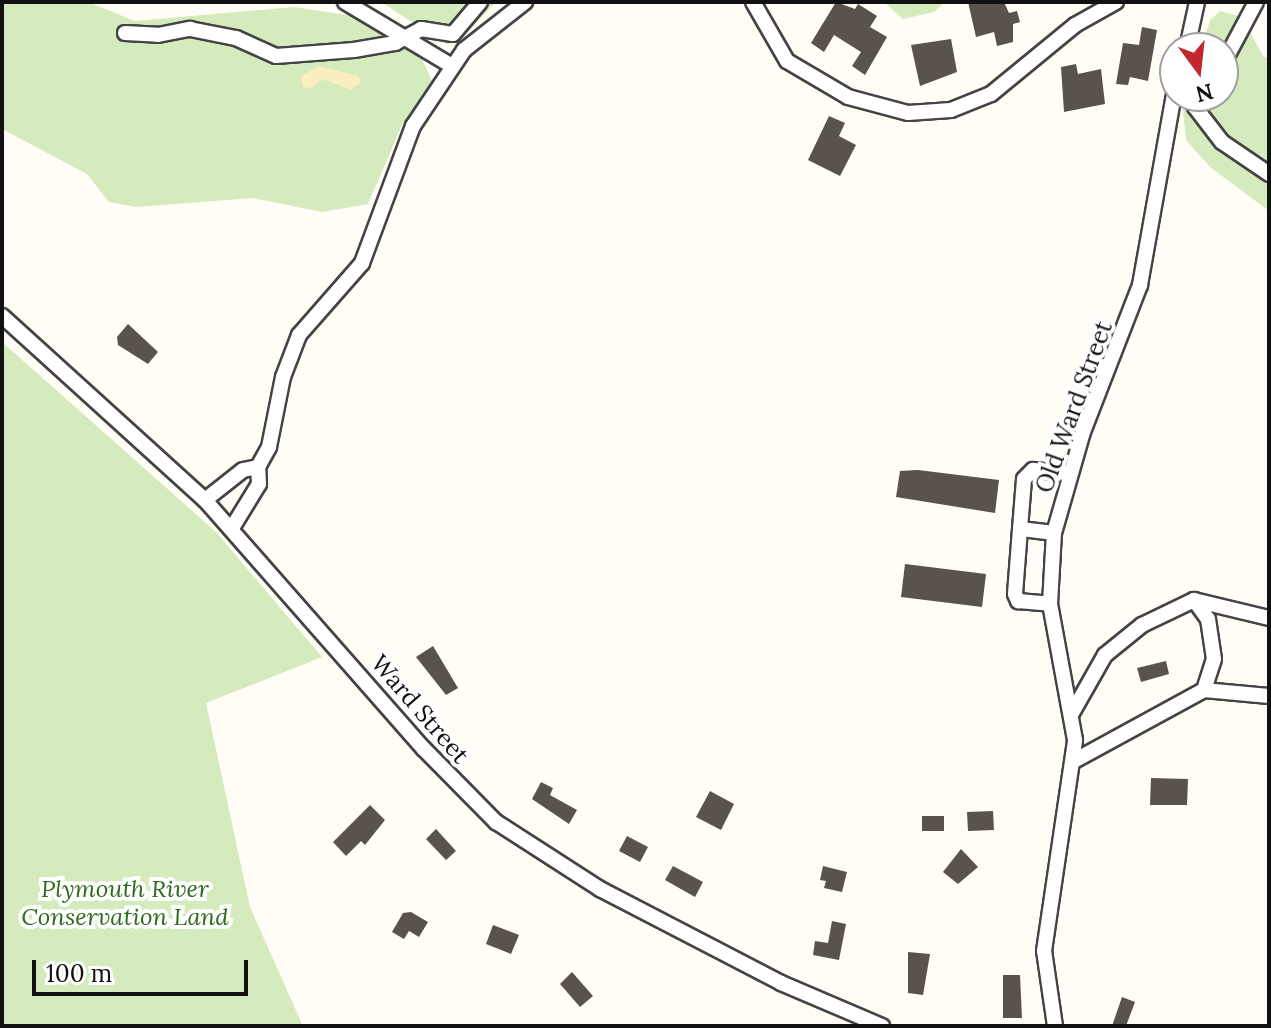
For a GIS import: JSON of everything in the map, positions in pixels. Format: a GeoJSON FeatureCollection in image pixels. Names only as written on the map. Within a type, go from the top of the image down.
{"type":"FeatureCollection","features":[{"type":"Feature","properties":{"kind":"street"},"geometry":{"type":"LineString","coordinates":[[345,2],[452,66]]}},
{"type":"Feature","properties":{"kind":"street"},"geometry":{"type":"LineString","coordinates":[[232,528],[259,484],[258,467],[269,447],[283,377],[299,335],[362,263],[413,126],[452,66],[482,32],[525,2]]}},
{"type":"Feature","properties":{"kind":"street"},"geometry":{"type":"LineString","coordinates":[[753,2],[773,44],[797,68],[848,97],[908,113],[951,110],[991,94],[1075,25],[1116,2]]}},
{"type":"Feature","properties":{"kind":"street"},"geometry":{"type":"LineString","coordinates":[[1190,32],[1197,2]]}},
{"type":"Feature","properties":{"kind":"street"},"geometry":{"type":"LineString","coordinates":[[1239,33],[1255,2],[1269,9]]}},
{"type":"Feature","properties":{"kind":"street"},"geometry":{"type":"LineString","coordinates":[[125,33],[158,35],[190,29],[236,38],[276,56],[354,50],[421,29],[453,34],[473,3]]}},
{"type":"Feature","properties":{"kind":"street","name":"Old Ward Street"},"geometry":{"type":"LineString","coordinates":[[1055,1026],[1044,951],[1074,761],[1072,713],[1050,604],[1054,533],[1070,473],[1140,285],[1171,112]]}},
{"type":"Feature","properties":{"kind":"street"},"geometry":{"type":"LineString","coordinates":[[1199,112],[1222,142],[1269,174]]}},
{"type":"Feature","properties":{"kind":"street","name":"Ward Street"},"geometry":{"type":"LineString","coordinates":[[2,316],[205,500],[465,794],[506,830],[625,902],[781,983],[882,1026]]}},
{"type":"Feature","properties":{"kind":"street"},"geometry":{"type":"LineString","coordinates":[[205,500],[243,470],[258,467]]}},
{"type":"Feature","properties":{"kind":"street"},"geometry":{"type":"LineString","coordinates":[[1050,604],[1018,601],[1015,594],[1026,474],[1070,473]]}},
{"type":"Feature","properties":{"kind":"street"},"geometry":{"type":"LineString","coordinates":[[1020,529],[1054,533]]}},
{"type":"Feature","properties":{"kind":"street"},"geometry":{"type":"LineString","coordinates":[[1072,713],[1105,655],[1142,625],[1194,600],[1269,618]]}},
{"type":"Feature","properties":{"kind":"street"},"geometry":{"type":"LineString","coordinates":[[1194,600],[1208,619],[1214,659],[1204,690]]}},
{"type":"Feature","properties":{"kind":"street"},"geometry":{"type":"LineString","coordinates":[[1074,761],[1204,690],[1269,696]]}},
{"type":"Feature","properties":{"kind":"green space"},"geometry":{"type":"Polygon","coordinates":[[[2,2],[88,2],[135,21],[294,7],[353,16],[421,57],[432,81],[402,125],[368,204],[322,212],[253,198],[136,207],[109,202],[87,174],[2,129],[2,2]]]}},
{"type":"Feature","properties":{"kind":"green space"},"geometry":{"type":"Polygon","coordinates":[[[381,2],[496,2],[458,42],[446,44],[381,2]]]}},
{"type":"Feature","properties":{"kind":"green space"},"geometry":{"type":"Polygon","coordinates":[[[884,2],[945,2],[934,12],[903,19],[884,2]]]}},
{"type":"Feature","properties":{"kind":"green space"},"geometry":{"type":"Polygon","coordinates":[[[1220,11],[1242,17],[1263,56],[1269,58],[1269,211],[1210,167],[1186,140],[1183,112],[1239,112],[1239,32],[1207,32],[1210,20],[1220,11]]]}},
{"type":"Feature","properties":{"kind":"green space","name":"Plymouth River Conservation Land"},"geometry":{"type":"Polygon","coordinates":[[[2,342],[216,532],[322,657],[206,703],[250,907],[303,1026],[2,1026],[2,342]]]}},
{"type":"Feature","properties":{"kind":"sand"},"geometry":{"type":"Polygon","coordinates":[[[318,66],[358,76],[361,82],[350,90],[324,79],[311,88],[303,87],[301,77],[318,66]]]}},
{"type":"Feature","properties":{"kind":"building"},"geometry":{"type":"Polygon","coordinates":[[[836,2],[855,9],[858,4],[877,16],[870,27],[887,37],[865,75],[852,66],[861,52],[834,35],[824,52],[811,43],[836,2]]]}},
{"type":"Feature","properties":{"kind":"building"},"geometry":{"type":"Polygon","coordinates":[[[968,2],[1004,2],[1009,13],[1017,11],[1020,22],[1013,24],[1013,42],[997,46],[994,32],[976,37],[968,2]]]}},
{"type":"Feature","properties":{"kind":"building"},"geometry":{"type":"Polygon","coordinates":[[[1142,27],[1157,30],[1148,81],[1130,77],[1128,85],[1116,84],[1123,43],[1139,45],[1142,27]]]}},
{"type":"Feature","properties":{"kind":"building"},"geometry":{"type":"Polygon","coordinates":[[[951,39],[957,72],[920,86],[911,45],[951,39]]]}},
{"type":"Feature","properties":{"kind":"building"},"geometry":{"type":"Polygon","coordinates":[[[1076,64],[1078,74],[1101,69],[1105,104],[1064,112],[1061,67],[1076,64]]]}},
{"type":"Feature","properties":{"kind":"building"},"geometry":{"type":"Polygon","coordinates":[[[829,116],[845,123],[839,136],[856,145],[840,176],[808,160],[829,116]]]}},
{"type":"Feature","properties":{"kind":"building"},"geometry":{"type":"Polygon","coordinates":[[[128,324],[158,352],[148,364],[118,345],[117,337],[128,324]]]}},
{"type":"Feature","properties":{"kind":"building"},"geometry":{"type":"Polygon","coordinates":[[[918,470],[999,480],[995,513],[896,497],[900,471],[918,470]]]}},
{"type":"Feature","properties":{"kind":"building"},"geometry":{"type":"Polygon","coordinates":[[[905,564],[986,574],[982,607],[901,597],[905,564]]]}},
{"type":"Feature","properties":{"kind":"building"},"geometry":{"type":"Polygon","coordinates":[[[433,646],[458,688],[446,695],[416,657],[433,646]]]}},
{"type":"Feature","properties":{"kind":"building"},"geometry":{"type":"Polygon","coordinates":[[[1166,661],[1169,674],[1141,682],[1137,668],[1166,661]]]}},
{"type":"Feature","properties":{"kind":"building"},"geometry":{"type":"Polygon","coordinates":[[[1151,778],[1188,779],[1187,805],[1150,805],[1151,778]]]}},
{"type":"Feature","properties":{"kind":"building"},"geometry":{"type":"Polygon","coordinates":[[[541,782],[553,788],[550,795],[577,810],[569,824],[532,799],[541,782]]]}},
{"type":"Feature","properties":{"kind":"building"},"geometry":{"type":"Polygon","coordinates":[[[710,791],[734,804],[721,830],[696,817],[710,791]]]}},
{"type":"Feature","properties":{"kind":"building"},"geometry":{"type":"Polygon","coordinates":[[[370,805],[385,820],[365,845],[361,841],[346,856],[333,842],[370,805]]]}},
{"type":"Feature","properties":{"kind":"building"},"geometry":{"type":"Polygon","coordinates":[[[993,811],[994,830],[968,831],[967,812],[993,811]]]}},
{"type":"Feature","properties":{"kind":"building"},"geometry":{"type":"Polygon","coordinates":[[[922,816],[944,816],[944,831],[922,831],[922,816]]]}},
{"type":"Feature","properties":{"kind":"building"},"geometry":{"type":"Polygon","coordinates":[[[436,829],[456,851],[446,860],[426,839],[436,829]]]}},
{"type":"Feature","properties":{"kind":"building"},"geometry":{"type":"Polygon","coordinates":[[[627,836],[648,847],[640,862],[619,851],[627,836]]]}},
{"type":"Feature","properties":{"kind":"building"},"geometry":{"type":"Polygon","coordinates":[[[961,849],[978,867],[958,884],[943,872],[961,849]]]}},
{"type":"Feature","properties":{"kind":"building"},"geometry":{"type":"Polygon","coordinates":[[[673,866],[703,882],[695,897],[665,880],[673,866]]]}},
{"type":"Feature","properties":{"kind":"building"},"geometry":{"type":"Polygon","coordinates":[[[823,866],[847,872],[842,892],[824,888],[826,881],[820,880],[823,866]]]}},
{"type":"Feature","properties":{"kind":"building"},"geometry":{"type":"Polygon","coordinates":[[[411,912],[428,922],[419,937],[409,931],[404,939],[392,932],[403,913],[411,912]]]}},
{"type":"Feature","properties":{"kind":"building"},"geometry":{"type":"Polygon","coordinates":[[[832,921],[846,924],[839,960],[813,955],[815,941],[828,943],[832,921]]]}},
{"type":"Feature","properties":{"kind":"building"},"geometry":{"type":"Polygon","coordinates":[[[493,925],[519,935],[511,954],[486,944],[493,925]]]}},
{"type":"Feature","properties":{"kind":"building"},"geometry":{"type":"Polygon","coordinates":[[[908,952],[930,954],[923,995],[908,993],[908,952]]]}},
{"type":"Feature","properties":{"kind":"building"},"geometry":{"type":"Polygon","coordinates":[[[572,972],[593,996],[580,1007],[560,984],[572,972]]]}},
{"type":"Feature","properties":{"kind":"building"},"geometry":{"type":"Polygon","coordinates":[[[1003,975],[1020,975],[1022,1018],[1003,1018],[1003,975]]]}},
{"type":"Feature","properties":{"kind":"building"},"geometry":{"type":"Polygon","coordinates":[[[1122,997],[1135,1002],[1126,1026],[1112,1026],[1122,997]]]}}]}
